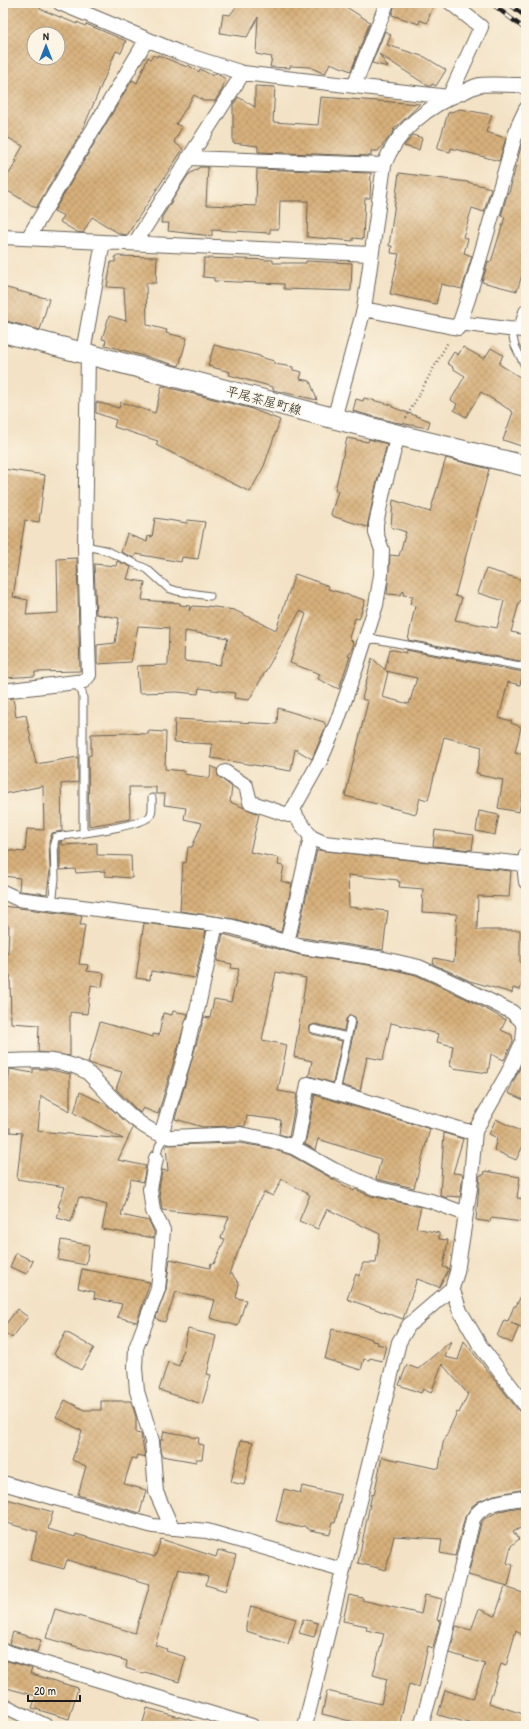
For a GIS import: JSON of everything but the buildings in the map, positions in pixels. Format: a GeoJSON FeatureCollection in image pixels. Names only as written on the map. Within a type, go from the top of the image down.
{"type":"FeatureCollection","features":[{"type":"Feature","properties":{"kind":"main road","name":"平尾茶屋町線"},"geometry":{"type":"LineString","coordinates":[[3,332],[399,435],[526,466]]}},
{"type":"Feature","properties":{"kind":"street"},"geometry":{"type":"LineString","coordinates":[[60,3],[91,10],[147,39],[180,53],[243,73],[449,97]]}},
{"type":"Feature","properties":{"kind":"street"},"geometry":{"type":"LineString","coordinates":[[354,86],[387,3]]}},
{"type":"Feature","properties":{"kind":"street"},"geometry":{"type":"LineString","coordinates":[[449,97],[481,27],[451,3]]}},
{"type":"Feature","properties":{"kind":"street"},"geometry":{"type":"LineString","coordinates":[[28,238],[147,39]]}},
{"type":"Feature","properties":{"kind":"street"},"geometry":{"type":"LineString","coordinates":[[135,243],[243,73]]}},
{"type":"Feature","properties":{"kind":"street"},"geometry":{"type":"LineString","coordinates":[[334,418],[364,308],[370,254],[384,165],[388,153],[413,123],[425,112],[449,97],[479,85],[526,86]]}},
{"type":"Feature","properties":{"kind":"street"},"geometry":{"type":"LineString","coordinates":[[457,325],[518,126],[526,109]]}},
{"type":"Feature","properties":{"kind":"street"},"geometry":{"type":"LineString","coordinates":[[188,158],[384,165]]}},
{"type":"Feature","properties":{"kind":"street"},"geometry":{"type":"LineString","coordinates":[[3,237],[370,254]]}},
{"type":"Feature","properties":{"kind":"street"},"geometry":{"type":"LineString","coordinates":[[3,692],[84,681],[89,675],[85,546],[85,353],[103,242]]}},
{"type":"Feature","properties":{"kind":"street"},"geometry":{"type":"LineString","coordinates":[[364,308],[457,325],[519,329],[526,312]]}},
{"type":"Feature","properties":{"kind":"street"},"geometry":{"type":"LineString","coordinates":[[399,435],[384,487],[376,524],[376,533],[382,550],[381,575],[376,605],[337,722],[321,759],[292,811],[311,837],[324,843],[525,859],[526,882]]}},
{"type":"Feature","properties":{"kind":"street"},"geometry":{"type":"LineString","coordinates":[[225,772],[246,786],[250,802],[288,815],[296,815]]}},
{"type":"Feature","properties":{"kind":"street"},"geometry":{"type":"LineString","coordinates":[[287,943],[311,837]]}},
{"type":"Feature","properties":{"kind":"street"},"geometry":{"type":"LineString","coordinates":[[3,892],[18,899],[216,924],[287,943],[325,951],[384,959],[419,967],[512,1012],[524,1020],[523,1041],[508,1073],[475,1131],[466,1214],[457,1272],[452,1288],[409,1325],[399,1342],[305,1726]]}},
{"type":"Feature","properties":{"kind":"street"},"geometry":{"type":"LineString","coordinates":[[163,1136],[192,1025],[195,1020],[216,924]]}},
{"type":"Feature","properties":{"kind":"street"},"geometry":{"type":"LineString","coordinates":[[3,1061],[57,1061],[87,1072],[139,1124],[163,1136],[240,1134],[271,1140],[294,1147],[334,1170],[375,1188],[432,1201],[466,1214]]}},
{"type":"Feature","properties":{"kind":"street"},"geometry":{"type":"LineString","coordinates":[[294,1147],[298,1138],[308,1084],[466,1131],[475,1131]]}},
{"type":"Feature","properties":{"kind":"street"},"geometry":{"type":"LineString","coordinates":[[156,1158],[150,1189],[153,1211],[163,1230],[160,1275],[156,1297],[138,1343],[135,1368],[137,1391],[152,1441],[156,1492],[172,1528]]}},
{"type":"Feature","properties":{"kind":"street"},"geometry":{"type":"LineString","coordinates":[[452,1288],[460,1311],[481,1347],[526,1406]]}},
{"type":"Feature","properties":{"kind":"street"},"geometry":{"type":"LineString","coordinates":[[3,1483],[153,1526],[206,1531],[342,1570]]}},
{"type":"Feature","properties":{"kind":"street"},"geometry":{"type":"LineString","coordinates":[[421,1726],[435,1678],[473,1519],[482,1508],[489,1505],[526,1497]]}},
{"type":"Feature","properties":{"kind":"street"},"geometry":{"type":"LineString","coordinates":[[3,1651],[252,1726]]}},
{"type":"Feature","properties":{"kind":"street"},"geometry":{"type":"LineString","coordinates":[[3,1705],[46,1726]]}},
{"type":"Feature","properties":{"kind":"lane"},"geometry":{"type":"LineString","coordinates":[[519,329],[515,346],[526,368]]}},
{"type":"Feature","properties":{"kind":"lane"},"geometry":{"type":"LineString","coordinates":[[85,546],[105,550],[147,569],[168,588],[177,591],[210,596]]}},
{"type":"Feature","properties":{"kind":"lane"},"geometry":{"type":"LineString","coordinates":[[365,641],[375,639],[526,667]]}},
{"type":"Feature","properties":{"kind":"lane"},"geometry":{"type":"LineString","coordinates":[[74,682],[82,692],[83,698],[83,833]]}},
{"type":"Feature","properties":{"kind":"lane"},"geometry":{"type":"LineString","coordinates":[[52,904],[55,879],[54,840],[56,837],[112,829],[140,822],[150,817],[152,812],[152,798]]}},
{"type":"Feature","properties":{"kind":"lane"},"geometry":{"type":"LineString","coordinates":[[336,1092],[351,1020]]}},
{"type":"Feature","properties":{"kind":"lane"},"geometry":{"type":"LineString","coordinates":[[314,1029],[347,1037]]}},
{"type":"Feature","properties":{"kind":"lane"},"geometry":{"type":"LineString","coordinates":[[156,1158],[163,1136]]}},
{"type":"Feature","properties":{"kind":"path"},"geometry":{"type":"LineString","coordinates":[[399,435],[407,414],[415,403],[457,325]]}},
{"type":"Feature","properties":{"kind":"railway"},"geometry":{"type":"LineString","coordinates":[[491,3],[526,30]]}},
{"type":"Feature","properties":{"kind":"railway"},"geometry":{"type":"LineString","coordinates":[[508,3],[526,17]]}}]}
